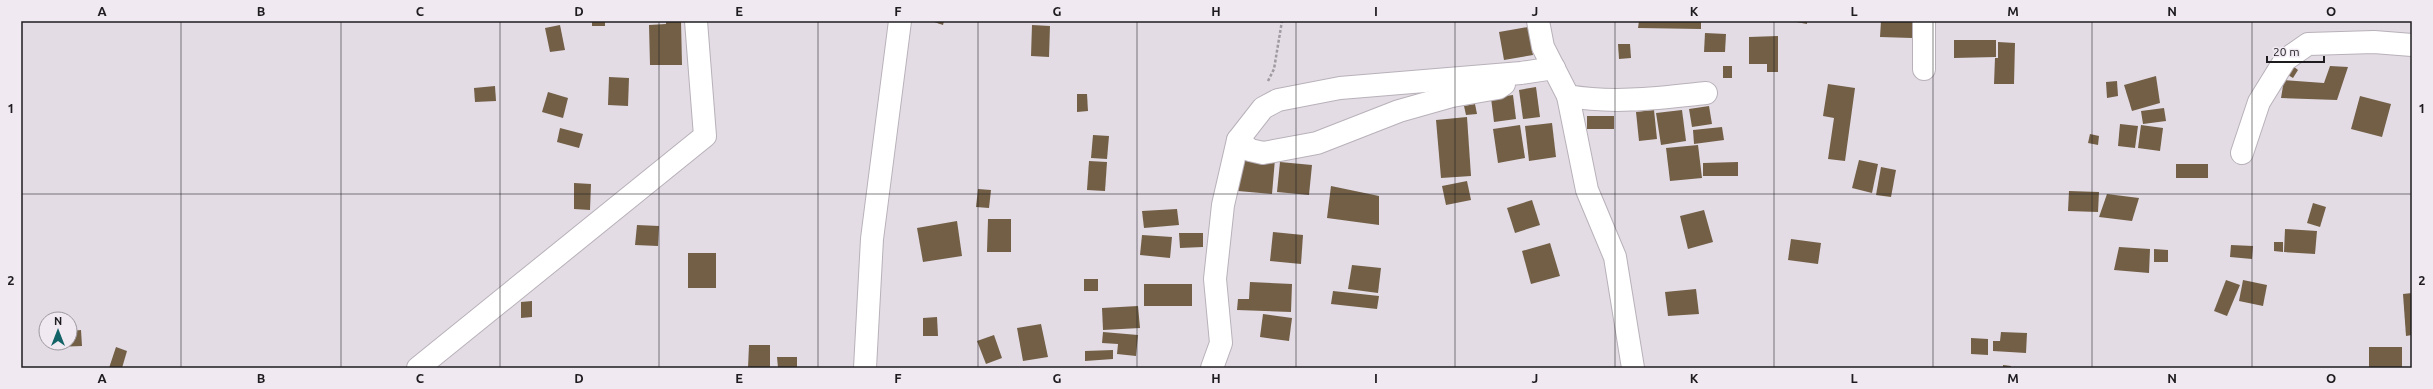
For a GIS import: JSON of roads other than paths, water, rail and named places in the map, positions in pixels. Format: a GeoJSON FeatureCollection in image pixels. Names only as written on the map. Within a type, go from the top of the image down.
{"type":"FeatureCollection","features":[{"type":"Feature","properties":{"kind":"street"},"geometry":{"type":"LineString","coordinates":[[418,368],[705,136],[696,21]]}},
{"type":"Feature","properties":{"kind":"street"},"geometry":{"type":"LineString","coordinates":[[865,368],[872,239],[900,21]]}},
{"type":"Feature","properties":{"kind":"street"},"geometry":{"type":"LineString","coordinates":[[1538,21],[1543,47],[1568,96],[1587,190],[1615,257],[1633,368]]}},
{"type":"Feature","properties":{"kind":"street"},"geometry":{"type":"LineString","coordinates":[[1924,21],[1924,69]]}},
{"type":"Feature","properties":{"kind":"street"},"geometry":{"type":"LineString","coordinates":[[2242,153],[2259,102],[2285,60],[2308,44],[2374,42],[2412,45]]}},
{"type":"Feature","properties":{"kind":"street"},"geometry":{"type":"LineString","coordinates":[[1212,368],[1221,343],[1216,272],[1223,205],[1238,140],[1255,116],[1263,108],[1278,100],[1340,88],[1521,73],[1554,68]]}},
{"type":"Feature","properties":{"kind":"street"},"geometry":{"type":"LineString","coordinates":[[1238,140],[1250,150],[1263,153],[1317,143],[1399,111],[1452,96],[1498,88],[1521,73]]}},
{"type":"Feature","properties":{"kind":"street"},"geometry":{"type":"LineString","coordinates":[[1568,96],[1593,100],[1634,100],[1706,93]]}}]}
